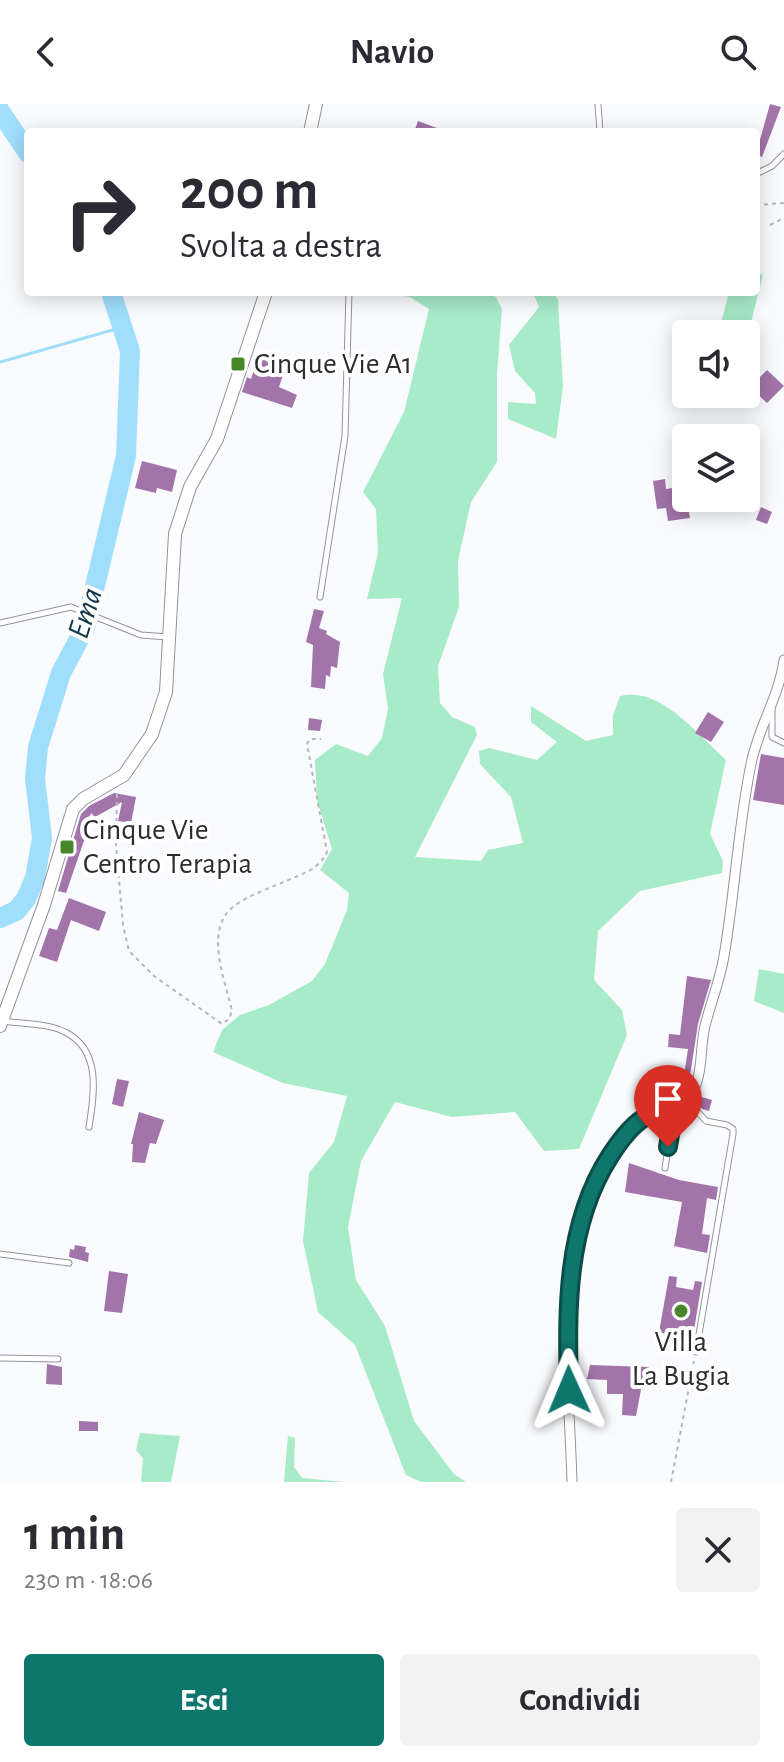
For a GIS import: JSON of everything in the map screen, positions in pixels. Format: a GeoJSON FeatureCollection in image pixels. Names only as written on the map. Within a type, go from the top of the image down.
{"type":"FeatureCollection","features":[{"type":"Feature","properties":{"kind":"street"},"geometry":{"type":"LineString","coordinates":[[311,128],[316,104]]}},
{"type":"Feature","properties":{"kind":"street"},"geometry":{"type":"LineString","coordinates":[[1,1024],[44,905],[73,809],[93,793],[117,781],[137,759],[152,734],[166,692],[175,534],[190,487],[217,439],[265,296]]}},
{"type":"Feature","properties":{"kind":"street"},"geometry":{"type":"LineString","coordinates":[[572,1482],[568,1360],[570,1280],[585,1205],[599,1173],[618,1143],[645,1116],[686,1099],[694,1089],[705,1026],[724,957],[750,767],[781,680],[784,660]]}},
{"type":"Feature","properties":{"kind":"lane"},"geometry":{"type":"LineString","coordinates":[[598,104],[600,128]]}},
{"type":"Feature","properties":{"kind":"lane"},"geometry":{"type":"LineString","coordinates":[[760,172],[784,154]]}},
{"type":"Feature","properties":{"kind":"lane"},"geometry":{"type":"LineString","coordinates":[[320,597],[345,436],[349,296]]}},
{"type":"Feature","properties":{"kind":"lane"},"geometry":{"type":"LineString","coordinates":[[0,623],[71,607],[141,635],[169,638]]}},
{"type":"Feature","properties":{"kind":"lane"},"geometry":{"type":"LineString","coordinates":[[772,705],[772,737],[784,743]]}},
{"type":"Feature","properties":{"kind":"lane"},"geometry":{"type":"LineString","coordinates":[[1,1024],[63,1030],[84,1048],[96,1081],[89,1127]]}},
{"type":"Feature","properties":{"kind":"lane"},"geometry":{"type":"LineString","coordinates":[[686,1099],[706,1121],[733,1129],[696,1352]]}},
{"type":"Feature","properties":{"kind":"lane"},"geometry":{"type":"LineString","coordinates":[[665,1168],[675,1104]]}},
{"type":"Feature","properties":{"kind":"lane"},"geometry":{"type":"LineString","coordinates":[[0,1254],[69,1263]]}},
{"type":"Feature","properties":{"kind":"lane"},"geometry":{"type":"LineString","coordinates":[[0,1358],[58,1359]]}},
{"type":"Feature","properties":{"kind":"path"},"geometry":{"type":"LineString","coordinates":[[760,205],[784,203]]}},
{"type":"Feature","properties":{"kind":"path"},"geometry":{"type":"LineString","coordinates":[[770,225],[784,218]]}},
{"type":"Feature","properties":{"kind":"path"},"geometry":{"type":"LineString","coordinates":[[117,781],[116,846],[123,925],[129,951],[154,976],[222,1024],[229,1019],[232,1011],[219,953],[219,928],[228,911],[322,863],[327,852],[307,744],[310,739],[321,739]]}},
{"type":"Feature","properties":{"kind":"path"},"geometry":{"type":"LineString","coordinates":[[671,1482],[696,1352]]}},
{"type":"Feature","properties":{"kind":"green space"},"geometry":{"type":"Polygon","coordinates":[[[403,296],[494,296],[502,309],[497,373],[497,462],[471,502],[458,561],[459,607],[438,666],[440,703],[452,717],[475,727],[477,735],[415,857],[481,861],[488,850],[523,843],[511,797],[480,764],[479,751],[489,748],[537,760],[557,742],[531,722],[531,706],[586,741],[613,735],[613,715],[620,696],[650,698],[678,715],[726,760],[710,834],[723,861],[722,873],[640,891],[598,931],[594,980],[622,1010],[627,1035],[579,1149],[544,1151],[515,1112],[452,1117],[395,1102],[361,1161],[348,1227],[356,1280],[385,1326],[414,1421],[454,1474],[466,1482],[421,1482],[406,1475],[355,1345],[318,1312],[303,1241],[309,1173],[334,1142],[347,1096],[283,1083],[213,1052],[222,1030],[240,1015],[269,1005],[312,981],[325,964],[347,910],[349,893],[320,870],[332,849],[317,800],[315,760],[336,744],[368,756],[382,738],[388,709],[383,674],[402,598],[367,599],[378,553],[376,509],[363,492],[404,412],[429,309],[403,296]]]}},
{"type":"Feature","properties":{"kind":"green space"},"geometry":{"type":"Polygon","coordinates":[[[535,296],[556,296],[558,300],[563,386],[556,439],[508,419],[508,402],[536,404],[535,393],[515,371],[509,345],[539,307],[535,296]]]}},
{"type":"Feature","properties":{"kind":"green space"},"geometry":{"type":"Polygon","coordinates":[[[728,296],[758,296],[752,320],[722,320],[728,296]]]}},
{"type":"Feature","properties":{"kind":"green space"},"geometry":{"type":"Polygon","coordinates":[[[759,969],[784,974],[784,1013],[754,1001],[759,969]]]}},
{"type":"Feature","properties":{"kind":"green space"},"geometry":{"type":"Polygon","coordinates":[[[140,1433],[180,1436],[171,1482],[141,1482],[143,1458],[136,1450],[140,1433]]]}},
{"type":"Feature","properties":{"kind":"green space"},"geometry":{"type":"Polygon","coordinates":[[[288,1436],[295,1438],[294,1467],[302,1478],[345,1482],[284,1482],[288,1436]]]}},
{"type":"Feature","properties":{"kind":"building"},"geometry":{"type":"Polygon","coordinates":[[[770,104],[781,107],[762,157],[760,140],[770,104]]]}},
{"type":"Feature","properties":{"kind":"building"},"geometry":{"type":"Polygon","coordinates":[[[418,121],[437,128],[415,128],[418,121]]]}},
{"type":"Feature","properties":{"kind":"building"},"geometry":{"type":"Polygon","coordinates":[[[259,354],[287,363],[279,387],[297,395],[292,408],[242,392],[247,377],[251,379],[259,354]]]}},
{"type":"Feature","properties":{"kind":"building"},"geometry":{"type":"Polygon","coordinates":[[[767,370],[784,386],[767,403],[760,396],[760,377],[767,370]]]}},
{"type":"Feature","properties":{"kind":"building"},"geometry":{"type":"Polygon","coordinates":[[[142,461],[177,470],[172,492],[157,488],[156,493],[135,488],[142,461]]]}},
{"type":"Feature","properties":{"kind":"building"},"geometry":{"type":"Polygon","coordinates":[[[665,479],[666,489],[672,488],[672,512],[689,512],[690,518],[668,521],[666,508],[657,509],[653,481],[665,479]]]}},
{"type":"Feature","properties":{"kind":"building"},"geometry":{"type":"Polygon","coordinates":[[[761,507],[772,512],[767,524],[756,520],[761,507]]]}},
{"type":"Feature","properties":{"kind":"building"},"geometry":{"type":"Polygon","coordinates":[[[314,609],[324,611],[319,628],[340,642],[337,668],[331,666],[330,677],[326,675],[325,689],[311,687],[313,645],[306,642],[314,609]]]}},
{"type":"Feature","properties":{"kind":"building"},"geometry":{"type":"Polygon","coordinates":[[[708,712],[724,722],[711,742],[695,733],[708,712]]]}},
{"type":"Feature","properties":{"kind":"building"},"geometry":{"type":"Polygon","coordinates":[[[309,718],[322,720],[320,731],[308,730],[309,718]]]}},
{"type":"Feature","properties":{"kind":"building"},"geometry":{"type":"Polygon","coordinates":[[[761,754],[784,758],[784,805],[753,800],[761,754]]]}},
{"type":"Feature","properties":{"kind":"building"},"geometry":{"type":"Polygon","coordinates":[[[114,793],[136,797],[131,823],[118,821],[122,802],[95,817],[91,813],[66,893],[58,891],[81,814],[89,806],[114,793]]]}},
{"type":"Feature","properties":{"kind":"building"},"geometry":{"type":"Polygon","coordinates":[[[69,898],[106,912],[99,931],[71,920],[57,962],[39,956],[49,928],[57,930],[69,898]]]}},
{"type":"Feature","properties":{"kind":"building"},"geometry":{"type":"Polygon","coordinates":[[[687,976],[711,980],[698,1024],[689,1082],[683,1082],[688,1049],[668,1047],[669,1034],[680,1035],[687,976]]]}},
{"type":"Feature","properties":{"kind":"building"},"geometry":{"type":"Polygon","coordinates":[[[117,1079],[129,1081],[123,1107],[112,1104],[117,1079]]]}},
{"type":"Feature","properties":{"kind":"building"},"geometry":{"type":"Polygon","coordinates":[[[698,1096],[712,1100],[709,1111],[702,1109],[695,1101],[698,1096]]]}},
{"type":"Feature","properties":{"kind":"building"},"geometry":{"type":"Polygon","coordinates":[[[139,1112],[164,1120],[156,1144],[150,1143],[145,1163],[132,1162],[131,1144],[139,1112]]]}},
{"type":"Feature","properties":{"kind":"building"},"geometry":{"type":"Polygon","coordinates":[[[629,1163],[679,1180],[718,1187],[716,1200],[707,1198],[702,1234],[710,1235],[707,1253],[674,1246],[682,1202],[625,1192],[629,1163]]]}},
{"type":"Feature","properties":{"kind":"building"},"geometry":{"type":"Polygon","coordinates":[[[75,1245],[86,1247],[88,1262],[69,1257],[70,1249],[74,1250],[75,1245]]]}},
{"type":"Feature","properties":{"kind":"building"},"geometry":{"type":"Polygon","coordinates":[[[109,1271],[128,1274],[122,1313],[104,1311],[109,1271]]]}},
{"type":"Feature","properties":{"kind":"building","name":"Villa La Bugia"},"geometry":{"type":"Polygon","coordinates":[[[669,1276],[677,1277],[676,1287],[693,1290],[695,1281],[702,1282],[692,1342],[659,1332],[669,1276]]]}},
{"type":"Feature","properties":{"kind":"building"},"geometry":{"type":"Polygon","coordinates":[[[47,1364],[62,1367],[62,1385],[46,1384],[47,1364]]]}},
{"type":"Feature","properties":{"kind":"building"},"geometry":{"type":"Polygon","coordinates":[[[590,1365],[649,1367],[649,1379],[643,1379],[636,1416],[622,1415],[623,1394],[607,1394],[607,1380],[587,1379],[590,1365]]]}},
{"type":"Feature","properties":{"kind":"building"},"geometry":{"type":"Polygon","coordinates":[[[79,1421],[98,1422],[98,1431],[79,1431],[79,1421]]]}},
{"type":"Feature","properties":{"kind":"waterway","name":"Ema"},"geometry":{"type":"LineString","coordinates":[[0,111],[24,147]]}},
{"type":"Feature","properties":{"kind":"waterway","name":"Ema"},"geometry":{"type":"LineString","coordinates":[[0,918],[16,911],[26,899],[35,878],[42,838],[35,779],[38,747],[61,673],[85,628],[126,456],[130,351],[112,296]]}},
{"type":"Feature","properties":{"kind":"waterway"},"geometry":{"type":"LineString","coordinates":[[0,362],[123,327]]}},
{"type":"Feature","properties":{"kind":"place","name":"Cinque Vie A1"},"geometry":{"type":"Point","coordinates":[238,364]}},
{"type":"Feature","properties":{"kind":"place","name":"Cinque Vie Centro Terapia"},"geometry":{"type":"Point","coordinates":[67,847]}},
{"type":"Feature","properties":{"kind":"place","name":"Villa La Bugia"},"geometry":{"type":"Point","coordinates":[681,1311]}},
{"type":"Feature","properties":{"kind":"route"},"geometry":{"type":"LineString","coordinates":[[569,1390],[570,1280],[585,1205],[599,1173],[618,1143],[645,1116],[675,1104],[668,1147]]}}]}
